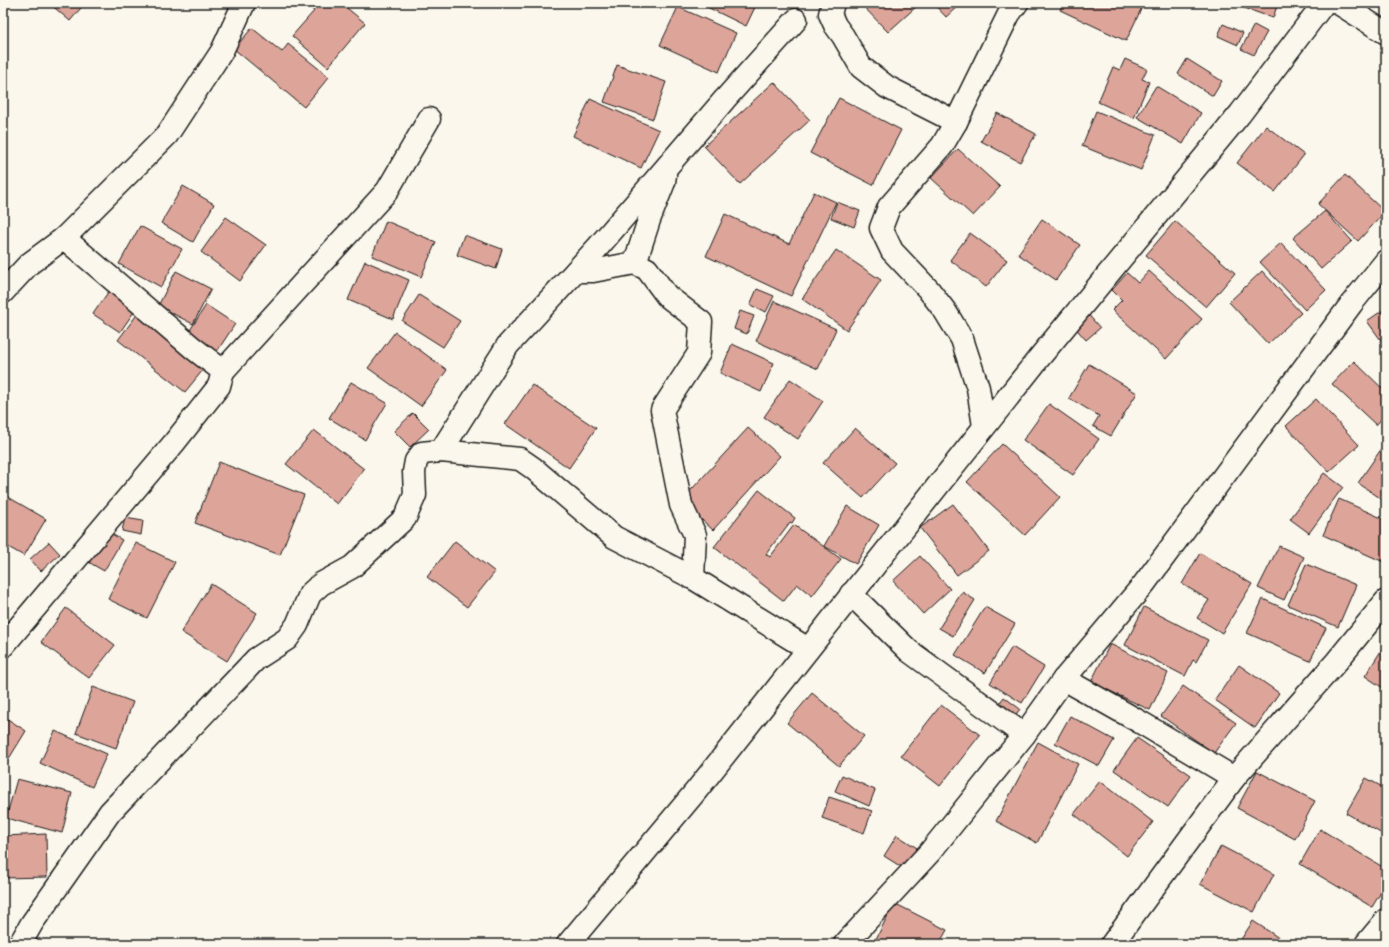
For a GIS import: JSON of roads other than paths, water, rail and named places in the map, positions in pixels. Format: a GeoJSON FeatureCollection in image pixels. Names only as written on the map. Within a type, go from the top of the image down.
{"type":"FeatureCollection","features":[{"type":"Feature","properties":{"kind":"street"},"geometry":{"type":"LineString","coordinates":[[3,292],[29,264],[64,238],[167,136],[222,52],[238,13],[244,3]]}},
{"type":"Feature","properties":{"kind":"street"},"geometry":{"type":"LineString","coordinates":[[833,3],[830,14],[835,25],[861,67],[887,87],[956,122]]}},
{"type":"Feature","properties":{"kind":"street"},"geometry":{"type":"LineString","coordinates":[[984,426],[978,388],[962,339],[945,311],[928,289],[892,251],[881,228],[889,207],[942,146],[956,122],[1009,14],[1017,3]]}},
{"type":"Feature","properties":{"kind":"street"},"geometry":{"type":"LineString","coordinates":[[568,944],[696,791],[984,426],[1240,114],[1324,3]]}},
{"type":"Feature","properties":{"kind":"street"},"geometry":{"type":"LineString","coordinates":[[1338,3],[1386,33]]}},
{"type":"Feature","properties":{"kind":"street"},"geometry":{"type":"LineString","coordinates":[[441,451],[508,345],[603,241],[666,167],[796,20]]}},
{"type":"Feature","properties":{"kind":"street"},"geometry":{"type":"LineString","coordinates":[[3,646],[174,443],[219,386],[223,371],[387,191],[429,119]]}},
{"type":"Feature","properties":{"kind":"street"},"geometry":{"type":"LineString","coordinates":[[635,263],[649,220],[664,182],[666,167]]}},
{"type":"Feature","properties":{"kind":"street"},"geometry":{"type":"LineString","coordinates":[[64,238],[193,348],[223,371]]}},
{"type":"Feature","properties":{"kind":"street"},"geometry":{"type":"LineString","coordinates":[[845,944],[930,852],[1024,735],[1064,679],[1144,584],[1352,303],[1386,261]]}},
{"type":"Feature","properties":{"kind":"street"},"geometry":{"type":"LineString","coordinates":[[576,271],[593,271],[635,263],[647,269],[667,296],[701,322],[699,353],[662,410],[681,505],[695,535],[693,578]]}},
{"type":"Feature","properties":{"kind":"street"},"geometry":{"type":"LineString","coordinates":[[20,944],[32,923],[110,812],[256,659],[288,639],[297,625],[310,594],[321,584],[352,567],[405,518],[415,495],[414,472],[416,461],[422,453],[441,451],[520,459],[533,468],[614,536],[693,578],[808,649]]}},
{"type":"Feature","properties":{"kind":"street"},"geometry":{"type":"LineString","coordinates":[[851,594],[909,651],[1024,735]]}},
{"type":"Feature","properties":{"kind":"street"},"geometry":{"type":"LineString","coordinates":[[1112,944],[1234,778],[1337,661],[1386,602]]}},
{"type":"Feature","properties":{"kind":"street"},"geometry":{"type":"LineString","coordinates":[[1064,679],[1234,778]]}},
{"type":"Feature","properties":{"kind":"street"},"geometry":{"type":"LineString","coordinates":[[1366,944],[1386,920]]}}]}
